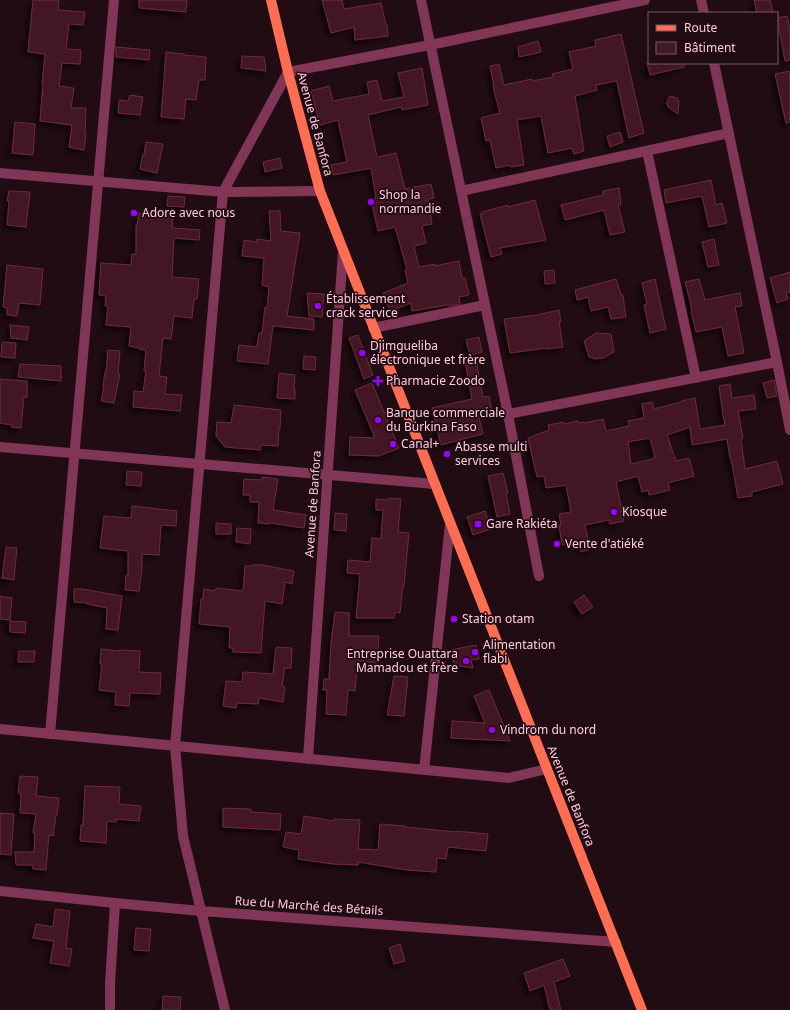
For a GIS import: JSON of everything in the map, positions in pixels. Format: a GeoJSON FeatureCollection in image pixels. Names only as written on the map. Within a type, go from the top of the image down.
{"type":"FeatureCollection","features":[{"type":"Feature","properties":{"kind":"main road","name":"Avenue de Banfora"},"geometry":{"type":"LineString","coordinates":[[271,0],[288,72],[320,191],[642,1010]]}},
{"type":"Feature","properties":{"kind":"street"},"geometry":{"type":"LineString","coordinates":[[50,734],[114,0]]}},
{"type":"Feature","properties":{"kind":"street"},"geometry":{"type":"LineString","coordinates":[[420,0],[508,414],[539,576]]}},
{"type":"Feature","properties":{"kind":"street"},"geometry":{"type":"LineString","coordinates":[[225,1010],[183,836],[175,746],[223,192],[288,72],[430,45],[645,0]]}},
{"type":"Feature","properties":{"kind":"street"},"geometry":{"type":"LineString","coordinates":[[701,0],[704,12]]}},
{"type":"Feature","properties":{"kind":"street"},"geometry":{"type":"LineString","coordinates":[[714,64],[790,430]]}},
{"type":"Feature","properties":{"kind":"street"},"geometry":{"type":"LineString","coordinates":[[461,191],[729,133]]}},
{"type":"Feature","properties":{"kind":"street"},"geometry":{"type":"LineString","coordinates":[[647,151],[696,378]]}},
{"type":"Feature","properties":{"kind":"street"},"geometry":{"type":"LineString","coordinates":[[0,173],[223,192],[320,191]]}},
{"type":"Feature","properties":{"kind":"street","name":"Avenue de Banfora"},"geometry":{"type":"LineString","coordinates":[[308,759],[343,251]]}},
{"type":"Feature","properties":{"kind":"street"},"geometry":{"type":"LineString","coordinates":[[374,328],[485,305]]}},
{"type":"Feature","properties":{"kind":"street"},"geometry":{"type":"LineString","coordinates":[[508,414],[777,362]]}},
{"type":"Feature","properties":{"kind":"street"},"geometry":{"type":"LineString","coordinates":[[0,446],[435,484]]}},
{"type":"Feature","properties":{"kind":"street","name":"Avenue de Banfora"},"geometry":{"type":"LineString","coordinates":[[424,770],[450,524]]}},
{"type":"Feature","properties":{"kind":"street"},"geometry":{"type":"LineString","coordinates":[[0,730],[509,778],[546,769]]}},
{"type":"Feature","properties":{"kind":"street","name":"Rue du Marché des Bétails"},"geometry":{"type":"LineString","coordinates":[[0,891],[201,911],[616,942]]}},
{"type":"Feature","properties":{"kind":"street"},"geometry":{"type":"LineString","coordinates":[[110,1010],[110,984],[115,903]]}},
{"type":"Feature","properties":{"kind":"building"},"geometry":{"type":"Polygon","coordinates":[[[33,0],[59,0],[58,10],[85,12],[83,25],[69,24],[66,49],[81,50],[80,64],[62,63],[59,86],[74,88],[71,108],[86,108],[86,134],[84,150],[69,147],[72,125],[40,121],[45,54],[28,52],[33,0]]]}},
{"type":"Feature","properties":{"kind":"building"},"geometry":{"type":"Polygon","coordinates":[[[139,0],[187,0],[186,12],[139,8],[139,0]]]}},
{"type":"Feature","properties":{"kind":"building"},"geometry":{"type":"Polygon","coordinates":[[[322,0],[342,0],[344,9],[381,3],[387,25],[388,36],[355,40],[354,27],[331,33],[322,0]]]}},
{"type":"Feature","properties":{"kind":"building"},"geometry":{"type":"Polygon","coordinates":[[[754,0],[770,0],[773,12],[757,12],[754,0]]]}},
{"type":"Feature","properties":{"kind":"building"},"geometry":{"type":"Polygon","coordinates":[[[787,16],[790,30],[790,60],[785,61],[778,18],[787,16]]]}},
{"type":"Feature","properties":{"kind":"building"},"geometry":{"type":"Polygon","coordinates":[[[621,34],[644,133],[629,138],[616,81],[596,85],[597,90],[575,96],[584,151],[574,154],[572,148],[548,153],[541,116],[517,120],[524,165],[511,167],[510,165],[496,168],[490,140],[486,141],[481,118],[500,113],[493,87],[490,66],[499,64],[504,85],[532,79],[532,81],[553,77],[552,74],[573,69],[569,52],[596,46],[595,40],[621,34]]]}},
{"type":"Feature","properties":{"kind":"building"},"geometry":{"type":"Polygon","coordinates":[[[538,41],[541,52],[519,57],[518,47],[538,41]]]}},
{"type":"Feature","properties":{"kind":"building"},"geometry":{"type":"Polygon","coordinates":[[[116,47],[150,50],[149,60],[116,57],[116,47]]]}},
{"type":"Feature","properties":{"kind":"building"},"geometry":{"type":"Polygon","coordinates":[[[166,52],[206,57],[205,80],[199,80],[196,100],[186,99],[184,119],[161,117],[166,52]]]}},
{"type":"Feature","properties":{"kind":"building"},"geometry":{"type":"Polygon","coordinates":[[[242,56],[264,57],[266,71],[241,68],[242,56]]]}},
{"type":"Feature","properties":{"kind":"building"},"geometry":{"type":"Polygon","coordinates":[[[647,63],[684,64],[684,67],[650,75],[647,63]]]}},
{"type":"Feature","properties":{"kind":"building"},"geometry":{"type":"Polygon","coordinates":[[[422,68],[428,105],[402,110],[401,107],[368,115],[377,157],[396,153],[405,189],[431,184],[434,198],[428,199],[432,224],[422,226],[426,243],[414,246],[419,267],[435,264],[435,266],[459,261],[462,279],[465,278],[469,295],[459,297],[460,304],[412,311],[411,303],[390,311],[383,293],[408,283],[405,270],[407,269],[395,227],[378,231],[371,199],[376,198],[371,168],[333,175],[331,165],[347,162],[338,120],[320,125],[311,91],[329,86],[333,101],[369,94],[367,82],[377,80],[382,101],[404,97],[398,73],[422,68]]]}},
{"type":"Feature","properties":{"kind":"building"},"geometry":{"type":"Polygon","coordinates":[[[790,71],[790,122],[786,123],[775,74],[790,71]]]}},
{"type":"Feature","properties":{"kind":"building"},"geometry":{"type":"Polygon","coordinates":[[[130,95],[143,97],[140,115],[118,113],[119,100],[128,101],[130,95]]]}},
{"type":"Feature","properties":{"kind":"building"},"geometry":{"type":"Polygon","coordinates":[[[670,96],[677,98],[679,101],[678,114],[668,107],[667,102],[670,96]]]}},
{"type":"Feature","properties":{"kind":"building"},"geometry":{"type":"Polygon","coordinates":[[[15,122],[35,124],[33,155],[12,153],[15,122]]]}},
{"type":"Feature","properties":{"kind":"building"},"geometry":{"type":"Polygon","coordinates":[[[620,132],[623,142],[610,147],[607,136],[620,132]]]}},
{"type":"Feature","properties":{"kind":"building"},"geometry":{"type":"Polygon","coordinates":[[[146,142],[163,144],[157,173],[140,169],[146,142]]]}},
{"type":"Feature","properties":{"kind":"building"},"geometry":{"type":"Polygon","coordinates":[[[280,158],[282,168],[265,172],[263,162],[280,158]]]}},
{"type":"Feature","properties":{"kind":"building"},"geometry":{"type":"Polygon","coordinates":[[[711,180],[716,205],[722,203],[727,223],[709,227],[702,196],[666,203],[664,190],[711,180]]]}},
{"type":"Feature","properties":{"kind":"building"},"geometry":{"type":"Polygon","coordinates":[[[619,188],[621,205],[618,205],[625,232],[610,235],[604,210],[565,220],[561,205],[603,195],[603,191],[619,188]]]}},
{"type":"Feature","properties":{"kind":"building"},"geometry":{"type":"Polygon","coordinates":[[[9,191],[30,192],[26,227],[7,225],[9,201],[7,201],[9,191]]]}},
{"type":"Feature","properties":{"kind":"building"},"geometry":{"type":"Polygon","coordinates":[[[168,196],[185,197],[184,207],[167,206],[168,196]]]}},
{"type":"Feature","properties":{"kind":"building"},"geometry":{"type":"Polygon","coordinates":[[[535,200],[546,240],[500,248],[502,254],[491,257],[480,214],[482,212],[508,205],[508,207],[535,200]]]}},
{"type":"Feature","properties":{"kind":"building"},"geometry":{"type":"Polygon","coordinates":[[[269,211],[280,211],[281,231],[300,233],[287,316],[314,319],[314,330],[273,326],[268,364],[237,361],[239,345],[257,347],[259,333],[262,333],[269,287],[262,285],[264,258],[242,256],[244,240],[257,242],[257,239],[271,241],[269,211]]]}},
{"type":"Feature","properties":{"kind":"building"},"geometry":{"type":"Polygon","coordinates":[[[139,213],[173,215],[172,228],[200,230],[199,240],[174,238],[172,277],[199,279],[197,299],[194,299],[192,318],[174,316],[171,339],[163,338],[159,376],[167,377],[165,394],[182,395],[180,411],[133,407],[134,391],[143,392],[146,371],[144,371],[146,350],[129,346],[131,327],[106,325],[108,306],[105,306],[106,296],[99,295],[101,263],[131,265],[132,254],[136,254],[136,225],[139,213]]]}},
{"type":"Feature","properties":{"kind":"building"},"geometry":{"type":"Polygon","coordinates":[[[714,239],[719,265],[708,267],[702,242],[714,239]]]}},
{"type":"Feature","properties":{"kind":"building"},"geometry":{"type":"Polygon","coordinates":[[[7,265],[43,269],[40,305],[19,303],[17,316],[7,315],[7,308],[3,307],[7,265]]]}},
{"type":"Feature","properties":{"kind":"building"},"geometry":{"type":"Polygon","coordinates":[[[554,270],[555,283],[545,284],[544,271],[554,270]]]}},
{"type":"Feature","properties":{"kind":"building"},"geometry":{"type":"Polygon","coordinates":[[[790,272],[790,292],[786,293],[788,299],[777,303],[770,278],[790,272]]]}},
{"type":"Feature","properties":{"kind":"building"},"geometry":{"type":"Polygon","coordinates":[[[616,279],[621,295],[623,295],[626,317],[611,319],[608,307],[591,311],[588,297],[577,300],[575,290],[616,279]]]}},
{"type":"Feature","properties":{"kind":"building"},"geometry":{"type":"Polygon","coordinates":[[[655,279],[666,329],[650,333],[644,305],[647,304],[642,283],[655,279]]]}},
{"type":"Feature","properties":{"kind":"building"},"geometry":{"type":"Polygon","coordinates":[[[699,279],[705,300],[740,293],[742,306],[735,307],[744,353],[728,356],[722,327],[696,332],[685,282],[699,279]]]}},
{"type":"Feature","properties":{"kind":"building"},"geometry":{"type":"Polygon","coordinates":[[[307,293],[324,294],[322,317],[309,316],[307,293]]]}},
{"type":"Feature","properties":{"kind":"building"},"geometry":{"type":"Polygon","coordinates":[[[559,310],[561,322],[559,322],[563,347],[510,353],[504,319],[537,315],[559,310]]]}},
{"type":"Feature","properties":{"kind":"building"},"geometry":{"type":"Polygon","coordinates":[[[10,325],[29,327],[27,340],[11,338],[10,325]]]}},
{"type":"Feature","properties":{"kind":"building"},"geometry":{"type":"Polygon","coordinates":[[[596,333],[611,334],[614,352],[603,358],[596,359],[589,357],[584,341],[596,333]]]}},
{"type":"Feature","properties":{"kind":"building"},"geometry":{"type":"Polygon","coordinates":[[[358,335],[373,375],[364,379],[349,338],[358,335]]]}},
{"type":"Feature","properties":{"kind":"building"},"geometry":{"type":"Polygon","coordinates":[[[479,337],[482,352],[470,355],[466,340],[479,337]]]}},
{"type":"Feature","properties":{"kind":"building"},"geometry":{"type":"Polygon","coordinates":[[[2,342],[16,343],[15,358],[1,357],[2,342]]]}},
{"type":"Feature","properties":{"kind":"building"},"geometry":{"type":"Polygon","coordinates":[[[108,350],[120,351],[118,374],[120,374],[114,403],[101,401],[108,350]]]}},
{"type":"Feature","properties":{"kind":"building"},"geometry":{"type":"Polygon","coordinates":[[[304,356],[316,357],[315,370],[303,369],[304,356]]]}},
{"type":"Feature","properties":{"kind":"building"},"geometry":{"type":"Polygon","coordinates":[[[476,360],[483,397],[489,396],[492,411],[478,413],[483,434],[441,445],[432,408],[472,399],[465,362],[476,360]]]}},
{"type":"Feature","properties":{"kind":"building"},"geometry":{"type":"Polygon","coordinates":[[[20,364],[61,366],[61,381],[18,377],[20,364]]]}},
{"type":"Feature","properties":{"kind":"building"},"geometry":{"type":"Polygon","coordinates":[[[279,373],[295,375],[295,399],[277,398],[279,373]]]}},
{"type":"Feature","properties":{"kind":"building"},"geometry":{"type":"Polygon","coordinates":[[[0,379],[27,381],[27,397],[24,397],[21,428],[11,427],[12,425],[0,423],[0,379]]]}},
{"type":"Feature","properties":{"kind":"building"},"geometry":{"type":"Polygon","coordinates":[[[774,380],[777,396],[767,398],[763,383],[774,380]]]}},
{"type":"Feature","properties":{"kind":"building"},"geometry":{"type":"Polygon","coordinates":[[[372,383],[399,448],[379,456],[349,455],[350,437],[375,438],[355,390],[372,383]]]}},
{"type":"Feature","properties":{"kind":"building"},"geometry":{"type":"Polygon","coordinates":[[[730,384],[732,398],[754,395],[756,409],[738,411],[743,438],[741,439],[745,469],[777,461],[783,484],[752,492],[752,496],[738,498],[727,439],[692,445],[690,427],[667,435],[676,461],[689,458],[694,476],[668,483],[670,490],[649,495],[648,490],[642,492],[638,476],[616,482],[624,521],[610,524],[609,520],[585,525],[590,549],[581,552],[578,541],[562,545],[559,514],[571,512],[566,485],[546,488],[544,476],[537,477],[528,438],[549,430],[548,425],[564,422],[564,424],[578,421],[579,423],[584,423],[603,419],[606,431],[629,426],[628,421],[644,418],[642,404],[652,402],[654,409],[695,398],[700,429],[725,425],[719,386],[730,384]],[[650,438],[628,442],[631,464],[655,458],[650,438]]]}},
{"type":"Feature","properties":{"kind":"building"},"geometry":{"type":"Polygon","coordinates":[[[234,405],[281,410],[278,446],[261,445],[260,450],[225,447],[216,436],[217,422],[231,423],[234,405]]]}},
{"type":"Feature","properties":{"kind":"building"},"geometry":{"type":"Polygon","coordinates":[[[127,471],[142,472],[141,486],[126,485],[127,471]]]}},
{"type":"Feature","properties":{"kind":"building"},"geometry":{"type":"Polygon","coordinates":[[[503,473],[508,493],[506,493],[510,514],[497,517],[488,476],[503,473]]]}},
{"type":"Feature","properties":{"kind":"building"},"geometry":{"type":"Polygon","coordinates":[[[262,477],[278,479],[273,510],[306,515],[304,528],[270,523],[258,523],[259,502],[250,502],[250,495],[243,495],[244,479],[262,480],[262,477]]]}},
{"type":"Feature","properties":{"kind":"building"},"geometry":{"type":"Polygon","coordinates":[[[389,498],[401,499],[398,532],[409,533],[400,613],[395,612],[394,618],[356,618],[360,574],[347,573],[348,560],[370,562],[372,538],[381,539],[383,510],[376,510],[376,499],[389,500],[389,498]]]}},
{"type":"Feature","properties":{"kind":"building"},"geometry":{"type":"Polygon","coordinates":[[[132,506],[177,511],[176,526],[161,525],[159,555],[142,554],[142,570],[139,591],[125,590],[126,575],[128,575],[128,551],[100,548],[104,516],[131,518],[132,506]]]}},
{"type":"Feature","properties":{"kind":"building"},"geometry":{"type":"Polygon","coordinates":[[[485,511],[491,529],[473,535],[467,517],[485,511]]]}},
{"type":"Feature","properties":{"kind":"building"},"geometry":{"type":"Polygon","coordinates":[[[335,513],[347,514],[346,531],[334,530],[335,513]]]}},
{"type":"Feature","properties":{"kind":"building"},"geometry":{"type":"Polygon","coordinates":[[[216,523],[231,524],[231,534],[216,534],[216,523]]]}},
{"type":"Feature","properties":{"kind":"building"},"geometry":{"type":"Polygon","coordinates":[[[237,528],[251,529],[250,544],[236,542],[237,528]]]}},
{"type":"Feature","properties":{"kind":"building"},"geometry":{"type":"Polygon","coordinates":[[[6,547],[17,548],[14,580],[2,578],[6,547]]]}},
{"type":"Feature","properties":{"kind":"building"},"geometry":{"type":"Polygon","coordinates":[[[263,565],[294,571],[292,584],[285,582],[282,604],[265,601],[261,653],[233,652],[233,648],[229,648],[230,627],[199,624],[201,599],[203,599],[204,589],[215,591],[216,588],[243,591],[245,566],[263,565]]]}},
{"type":"Feature","properties":{"kind":"building"},"geometry":{"type":"Polygon","coordinates":[[[74,589],[122,596],[118,630],[106,629],[107,608],[87,604],[88,603],[74,602],[74,589]]]}},
{"type":"Feature","properties":{"kind":"building"},"geometry":{"type":"Polygon","coordinates":[[[584,595],[593,607],[582,614],[574,602],[584,595]]]}},
{"type":"Feature","properties":{"kind":"building"},"geometry":{"type":"Polygon","coordinates":[[[0,596],[12,598],[10,620],[0,619],[0,596]]]}},
{"type":"Feature","properties":{"kind":"building"},"geometry":{"type":"Polygon","coordinates":[[[335,612],[349,613],[349,636],[379,636],[377,663],[358,661],[355,691],[348,690],[346,715],[326,714],[327,690],[323,690],[324,679],[329,679],[331,643],[335,612]]]}},
{"type":"Feature","properties":{"kind":"building"},"geometry":{"type":"Polygon","coordinates":[[[10,621],[26,622],[25,633],[10,632],[10,621]]]}},
{"type":"Feature","properties":{"kind":"building"},"geometry":{"type":"Polygon","coordinates":[[[476,645],[479,659],[471,660],[473,668],[454,665],[451,650],[476,645]]]}},
{"type":"Feature","properties":{"kind":"building"},"geometry":{"type":"Polygon","coordinates":[[[276,647],[292,648],[291,668],[285,668],[282,686],[285,687],[283,702],[259,698],[258,704],[237,703],[236,708],[223,706],[226,681],[242,682],[243,672],[273,674],[276,647]]]}},
{"type":"Feature","properties":{"kind":"building"},"geometry":{"type":"Polygon","coordinates":[[[101,649],[140,651],[139,672],[161,673],[160,694],[130,693],[129,706],[115,705],[116,692],[99,690],[102,664],[100,664],[101,649]]]}},
{"type":"Feature","properties":{"kind":"building"},"geometry":{"type":"Polygon","coordinates":[[[19,651],[35,651],[34,662],[18,662],[19,651]]]}},
{"type":"Feature","properties":{"kind":"building"},"geometry":{"type":"Polygon","coordinates":[[[394,676],[408,677],[404,716],[387,715],[394,676]]]}},
{"type":"Feature","properties":{"kind":"building"},"geometry":{"type":"Polygon","coordinates":[[[489,690],[510,741],[451,738],[452,721],[485,723],[474,696],[489,690]]]}},
{"type":"Feature","properties":{"kind":"building"},"geometry":{"type":"Polygon","coordinates":[[[20,776],[38,777],[36,796],[59,798],[53,836],[49,835],[46,870],[33,869],[33,865],[16,865],[15,852],[34,852],[35,833],[33,833],[36,814],[20,813],[21,794],[18,793],[20,776]]]}},
{"type":"Feature","properties":{"kind":"building"},"geometry":{"type":"Polygon","coordinates":[[[85,786],[120,787],[119,804],[141,806],[139,821],[117,819],[116,822],[107,821],[106,843],[80,841],[81,825],[83,826],[85,786]]]}},
{"type":"Feature","properties":{"kind":"building"},"geometry":{"type":"Polygon","coordinates":[[[223,808],[251,809],[251,812],[281,814],[280,830],[223,827],[223,808]]]}},
{"type":"Feature","properties":{"kind":"building"},"geometry":{"type":"Polygon","coordinates":[[[0,813],[14,814],[11,855],[0,854],[0,813]]]}},
{"type":"Feature","properties":{"kind":"building"},"geometry":{"type":"Polygon","coordinates":[[[304,816],[334,821],[334,819],[360,820],[358,849],[378,850],[380,824],[488,834],[486,851],[448,847],[446,859],[437,858],[436,872],[407,870],[358,862],[358,865],[333,864],[298,859],[299,850],[283,847],[286,832],[301,834],[304,816]]]}},
{"type":"Feature","properties":{"kind":"building"},"geometry":{"type":"Polygon","coordinates":[[[55,909],[70,911],[66,948],[72,949],[69,966],[50,963],[54,941],[33,938],[36,924],[53,927],[55,909]]]}},
{"type":"Feature","properties":{"kind":"building"},"geometry":{"type":"Polygon","coordinates":[[[136,928],[151,929],[149,951],[134,950],[136,928]]]}},
{"type":"Feature","properties":{"kind":"building"},"geometry":{"type":"Polygon","coordinates":[[[400,944],[405,961],[394,964],[389,948],[400,944]]]}},
{"type":"Feature","properties":{"kind":"building"},"geometry":{"type":"Polygon","coordinates":[[[563,959],[570,976],[554,982],[561,1010],[550,1010],[544,985],[530,991],[524,973],[563,959]]]}},
{"type":"Feature","properties":{"kind":"building"},"geometry":{"type":"Polygon","coordinates":[[[163,996],[181,997],[180,1010],[162,1010],[163,996]]]}},
{"type":"Feature","properties":{"kind":"place","name":"Shop la normandie"},"geometry":{"type":"Point","coordinates":[371,202]}},
{"type":"Feature","properties":{"kind":"place","name":"Adore avec nous"},"geometry":{"type":"Point","coordinates":[134,213]}},
{"type":"Feature","properties":{"kind":"place","name":"Établissement crack service"},"geometry":{"type":"Point","coordinates":[318,306]}},
{"type":"Feature","properties":{"kind":"place","name":"Djimgueliba électronique et frère"},"geometry":{"type":"Point","coordinates":[362,353]}},
{"type":"Feature","properties":{"kind":"place","name":"Pharmacie Zoodo"},"geometry":{"type":"Point","coordinates":[378,381]}},
{"type":"Feature","properties":{"kind":"place","name":"Banque commerciale du Burkina Faso"},"geometry":{"type":"Point","coordinates":[378,420]}},
{"type":"Feature","properties":{"kind":"place","name":"Canal+"},"geometry":{"type":"Point","coordinates":[393,444]}},
{"type":"Feature","properties":{"kind":"place","name":"Abasse multi services"},"geometry":{"type":"Point","coordinates":[447,454]}},
{"type":"Feature","properties":{"kind":"place","name":"Kiosque"},"geometry":{"type":"Point","coordinates":[614,512]}},
{"type":"Feature","properties":{"kind":"place","name":"Gare Rakiéta"},"geometry":{"type":"Point","coordinates":[478,524]}},
{"type":"Feature","properties":{"kind":"place","name":"Vente d'atiéké"},"geometry":{"type":"Point","coordinates":[557,544]}},
{"type":"Feature","properties":{"kind":"place","name":"Station otam"},"geometry":{"type":"Point","coordinates":[454,619]}},
{"type":"Feature","properties":{"kind":"place","name":"Alimentation flabi"},"geometry":{"type":"Point","coordinates":[475,652]}},
{"type":"Feature","properties":{"kind":"place","name":"Entreprise Ouattara Mamadou et frère"},"geometry":{"type":"Point","coordinates":[466,661]}},
{"type":"Feature","properties":{"kind":"place","name":"Vindrom du nord"},"geometry":{"type":"Point","coordinates":[492,730]}}]}
